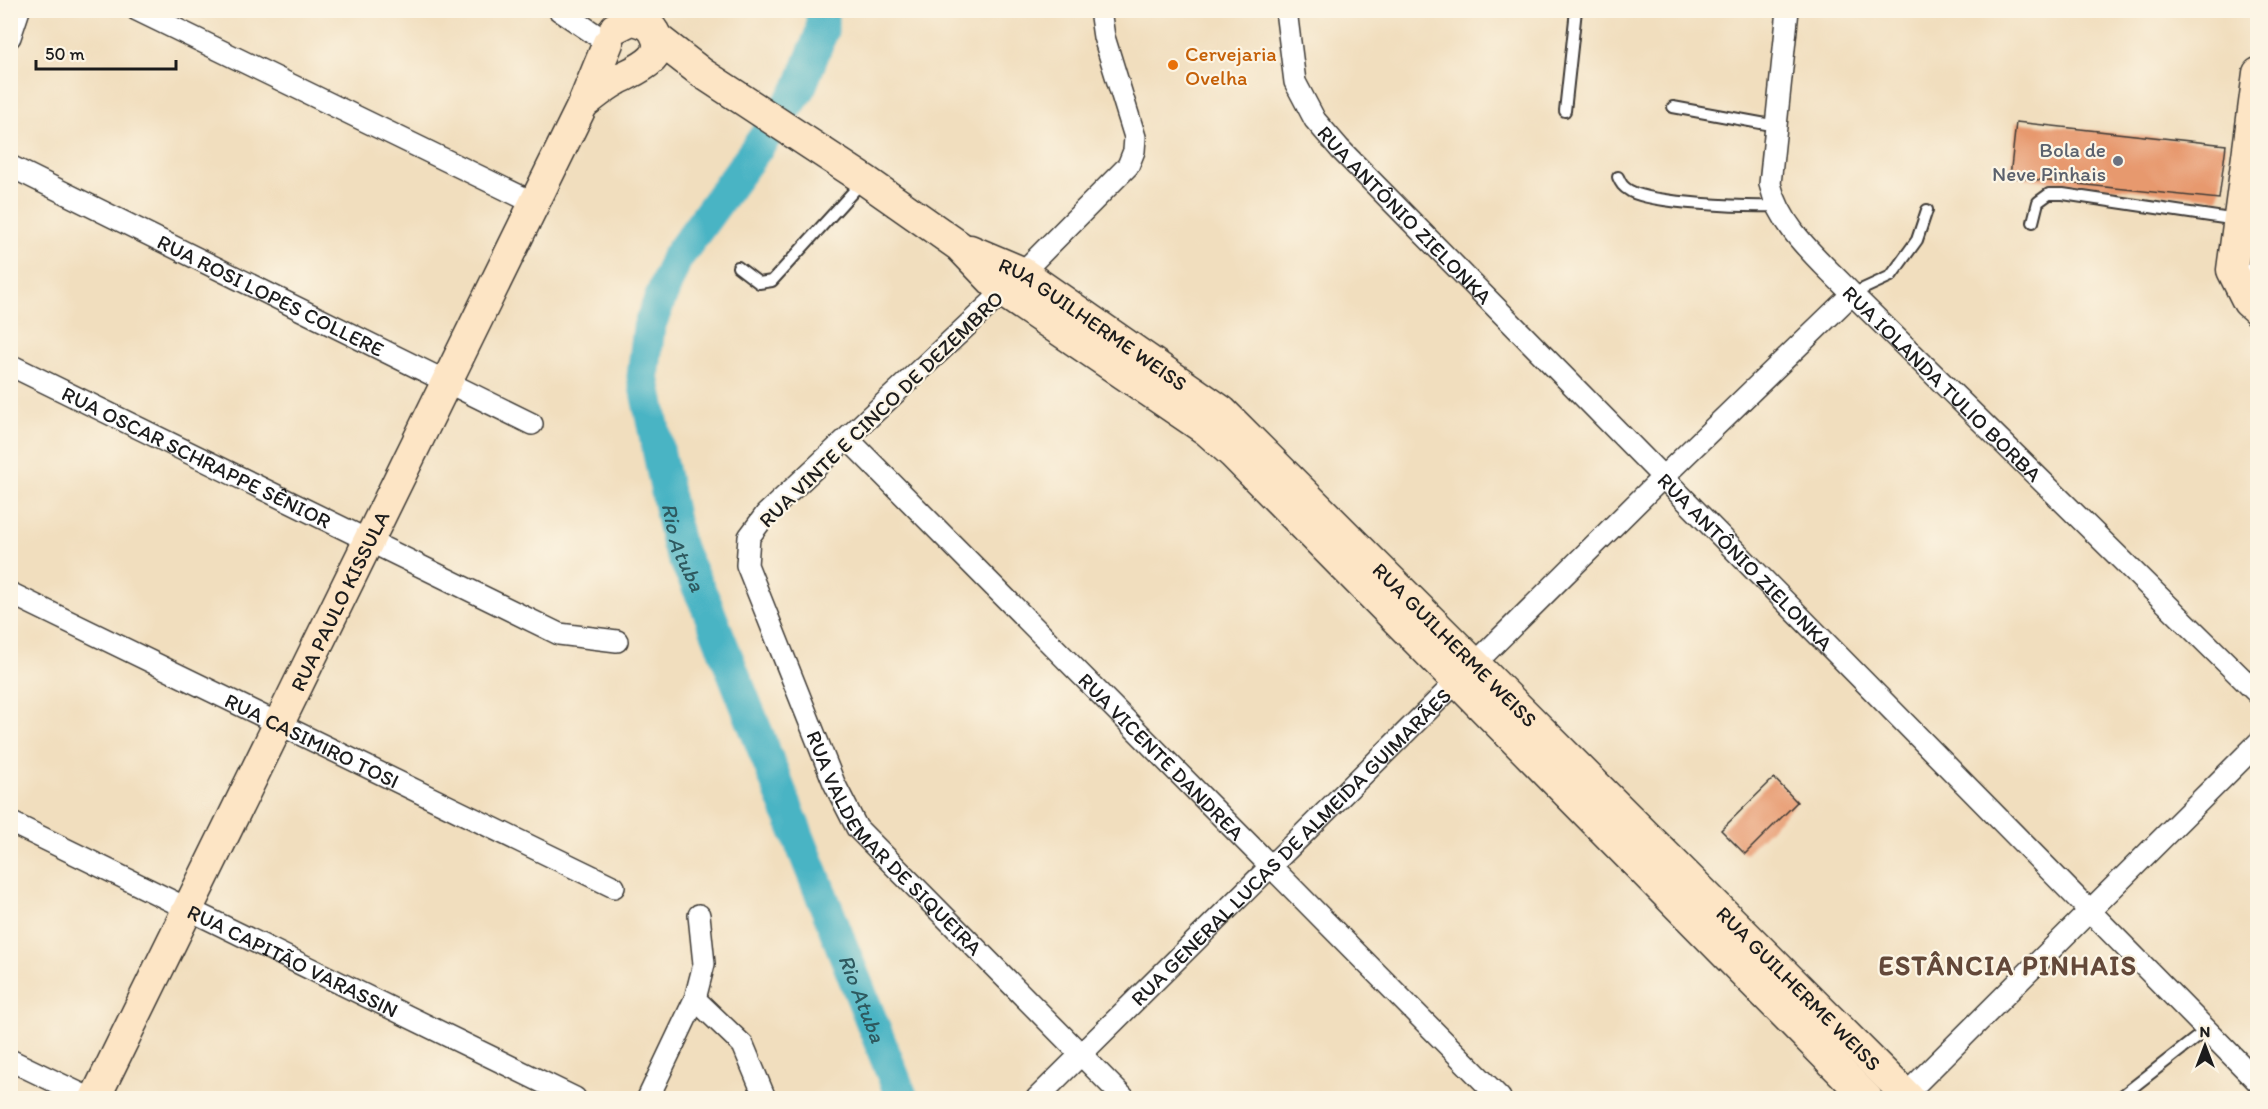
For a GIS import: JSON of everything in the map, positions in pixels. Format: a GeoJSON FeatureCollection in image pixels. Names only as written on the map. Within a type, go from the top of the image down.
{"type":"FeatureCollection","features":[{"type":"Feature","properties":{"kind":"street"},"geometry":{"type":"LineString","coordinates":[[137,10],[534,203]]}},
{"type":"Feature","properties":{"kind":"street"},"geometry":{"type":"LineString","coordinates":[[559,10],[616,27],[609,51],[617,64],[631,69],[678,69],[711,79]]}},
{"type":"Feature","properties":{"kind":"street","name":"RUA VINTE E CINCO DE DEZEMBRO"},"geometry":{"type":"LineString","coordinates":[[749,537],[766,514],[1013,282],[1128,166],[1134,152],[1135,137],[1104,37],[1100,10]]}},
{"type":"Feature","properties":{"kind":"street","name":"RUA ANTÔNIO ZIELONKA"},"geometry":{"type":"LineString","coordinates":[[1286,10],[1295,82],[1315,120],[1348,157],[2258,1082]]}},
{"type":"Feature","properties":{"kind":"street","name":"RUA IOLANDA TULIO BORBA"},"geometry":{"type":"LineString","coordinates":[[1788,10],[1770,184],[1775,206],[1788,227],[1852,294],[2258,694]]}},
{"type":"Feature","properties":{"kind":"street","name":"RUA GUILHERME WEISS"},"geometry":{"type":"LineString","coordinates":[[616,27],[631,20],[639,21],[653,30],[654,24]]}},
{"type":"Feature","properties":{"kind":"street"},"geometry":{"type":"LineString","coordinates":[[639,69],[652,61],[658,47],[654,24]]}},
{"type":"Feature","properties":{"kind":"street","name":"RUA GUILHERME WEISS"},"geometry":{"type":"LineString","coordinates":[[654,24],[711,79],[810,143],[1013,282],[1222,411],[1867,1098]]}},
{"type":"Feature","properties":{"kind":"street","name":"RUA PAULO KISSULA"},"geometry":{"type":"LineString","coordinates":[[95,1098],[583,104],[616,27]]}},
{"type":"Feature","properties":{"kind":"street","name":"RUA PAULO KISSULA"},"geometry":{"type":"LineString","coordinates":[[583,104],[616,80],[639,69]]}},
{"type":"Feature","properties":{"kind":"street"},"geometry":{"type":"LineString","coordinates":[[2258,72],[2237,220],[2248,302],[2258,311]]}},
{"type":"Feature","properties":{"kind":"street","name":"RUA ROSI LOPES COLLERE"},"geometry":{"type":"LineString","coordinates":[[10,166],[532,424]]}},
{"type":"Feature","properties":{"kind":"street","name":"RUA GENERAL LUCAS DE ALMEIDA GUIMARÃES"},"geometry":{"type":"LineString","coordinates":[[1036,1098],[1663,477],[1852,294]]}},
{"type":"Feature","properties":{"kind":"street","name":"RUA OSCAR SCHRAPPE SÊNIOR"},"geometry":{"type":"LineString","coordinates":[[10,365],[559,634],[617,641]]}},
{"type":"Feature","properties":{"kind":"street","name":"RUA VICENTE DANDREA"},"geometry":{"type":"LineString","coordinates":[[848,439],[1500,1098]]}},
{"type":"Feature","properties":{"kind":"street","name":"RUA VALDEMAR DE SIQUEIRA"},"geometry":{"type":"LineString","coordinates":[[749,537],[747,565],[834,783],[857,828],[1124,1098]]}},
{"type":"Feature","properties":{"kind":"street","name":"RUA CASIMIRO TOSI"},"geometry":{"type":"LineString","coordinates":[[10,593],[614,887]]}},
{"type":"Feature","properties":{"kind":"street","name":"RUA GUILHERME WEISS"},"geometry":{"type":"LineString","coordinates":[[1467,672],[1906,1097]]}},
{"type":"Feature","properties":{"kind":"street"},"geometry":{"type":"LineString","coordinates":[[1906,1097],[2258,742]]}},
{"type":"Feature","properties":{"kind":"street","name":"RUA CAPITÃO VARASSIN"},"geometry":{"type":"LineString","coordinates":[[10,822],[575,1098]]}},
{"type":"Feature","properties":{"kind":"street"},"geometry":{"type":"LineString","coordinates":[[648,1098],[695,999],[704,964],[699,915]]}},
{"type":"Feature","properties":{"kind":"street"},"geometry":{"type":"LineString","coordinates":[[695,999],[743,1045],[765,1098]]}},
{"type":"Feature","properties":{"kind":"street"},"geometry":{"type":"LineString","coordinates":[[10,1060],[90,1098]]}},
{"type":"Feature","properties":{"kind":"lane"},"geometry":{"type":"LineString","coordinates":[[1564,111],[1576,10]]}},
{"type":"Feature","properties":{"kind":"lane"},"geometry":{"type":"LineString","coordinates":[[1673,107],[1777,126]]}},
{"type":"Feature","properties":{"kind":"lane"},"geometry":{"type":"LineString","coordinates":[[1618,177],[1621,185],[1630,191],[1657,198],[1746,207],[1775,206]]}},
{"type":"Feature","properties":{"kind":"lane"},"geometry":{"type":"LineString","coordinates":[[738,267],[759,283],[772,281],[865,180]]}},
{"type":"Feature","properties":{"kind":"lane"},"geometry":{"type":"LineString","coordinates":[[2033,222],[2038,202],[2049,194],[2063,194],[2237,220]]}},
{"type":"Feature","properties":{"kind":"lane"},"geometry":{"type":"LineString","coordinates":[[1852,294],[1891,276],[1917,240],[1927,210]]}},
{"type":"Feature","properties":{"kind":"lane"},"geometry":{"type":"LineString","coordinates":[[2123,1095],[2206,1030]]}},
{"type":"Feature","properties":{"kind":"building","name":"Bola de Neve Pinhais"},"geometry":{"type":"Polygon","coordinates":[[[2016,122],[2226,145],[2219,199],[2010,177],[2016,122]]]}},
{"type":"Feature","properties":{"kind":"building"},"geometry":{"type":"Polygon","coordinates":[[[1774,778],[1797,802],[1745,854],[1721,830],[1774,778]]]}},
{"type":"Feature","properties":{"kind":"waterway","name":"Rio Atuba"},"geometry":{"type":"LineString","coordinates":[[822,10],[822,31],[799,90],[676,259],[649,327],[643,377],[678,545],[705,602],[902,1098]]}},
{"type":"Feature","properties":{"kind":"place","name":"Cervejaria Ovelha"},"geometry":{"type":"Point","coordinates":[1173,65]}},
{"type":"Feature","properties":{"kind":"place","name":"Bola de Neve Pinhais"},"geometry":{"type":"Point","coordinates":[2118,161]}},
{"type":"Feature","properties":{"kind":"district","name":"ESTÂNCIA PINHAIS"},"geometry":{"type":"Point","coordinates":[2008,965]}}]}
